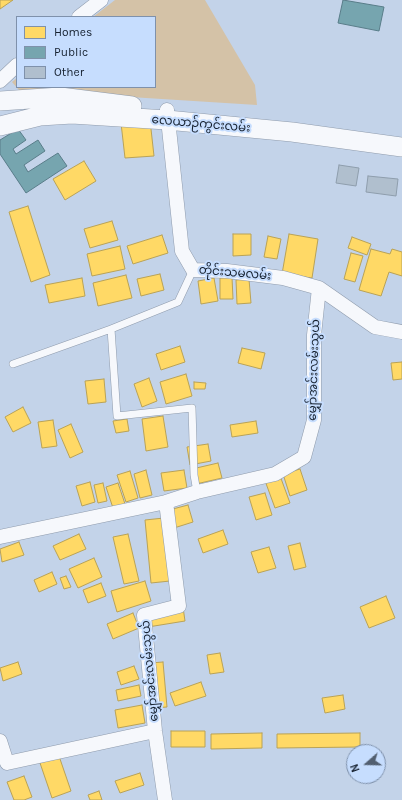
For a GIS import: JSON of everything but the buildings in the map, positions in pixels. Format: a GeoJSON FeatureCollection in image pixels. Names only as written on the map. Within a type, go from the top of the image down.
{"type":"FeatureCollection","features":[{"type":"Feature","properties":{"kind":"street"},"geometry":{"type":"LineString","coordinates":[[79,16],[101,0]]}},
{"type":"Feature","properties":{"kind":"street"},"geometry":{"type":"LineString","coordinates":[[0,81],[16,67]]}},
{"type":"Feature","properties":{"kind":"street","name":"လေယာဉ်ကွင်းလမ်း"},"geometry":{"type":"LineString","coordinates":[[0,101],[60,97],[167,115],[402,147]]}},
{"type":"Feature","properties":{"kind":"street","name":"လေယာဉ်ကွင်းလမ်း"},"geometry":{"type":"LineString","coordinates":[[0,126],[40,116],[72,114],[167,115],[402,136]]}},
{"type":"Feature","properties":{"kind":"street","name":"တိုင်းသမလမ်း"},"geometry":{"type":"LineString","coordinates":[[167,115],[182,251],[193,270],[227,271],[284,278],[319,288],[375,327],[402,332]]}},
{"type":"Feature","properties":{"kind":"street","name":"မျှော်အင်းလမ်းသွယ်"},"geometry":{"type":"LineString","coordinates":[[166,800],[155,731],[144,615],[179,606],[166,502],[197,492],[274,474],[304,457],[314,420],[314,335],[319,288]]}},
{"type":"Feature","properties":{"kind":"street"},"geometry":{"type":"LineString","coordinates":[[0,537],[166,502]]}},
{"type":"Feature","properties":{"kind":"street"},"geometry":{"type":"LineString","coordinates":[[0,741],[7,763],[155,731]]}},
{"type":"Feature","properties":{"kind":"lane"},"geometry":{"type":"LineString","coordinates":[[13,364],[111,329],[178,302],[193,270]]}},
{"type":"Feature","properties":{"kind":"lane"},"geometry":{"type":"LineString","coordinates":[[111,329],[117,416],[192,408],[194,475],[197,492]]}},
{"type":"Feature","properties":{"kind":"shaded area"},"geometry":{"type":"Polygon","coordinates":[[[115,0],[205,0],[255,85],[257,105],[19,90],[17,88],[156,88],[156,16],[94,16],[115,0]]]}},
{"type":"Feature","properties":{"kind":"shaded area"},"geometry":{"type":"Polygon","coordinates":[[[16,79],[16,87],[12,82],[16,79]]]}}]}
